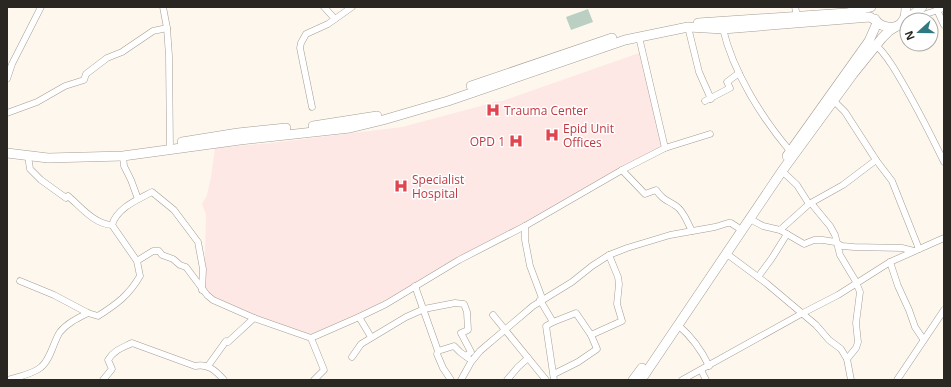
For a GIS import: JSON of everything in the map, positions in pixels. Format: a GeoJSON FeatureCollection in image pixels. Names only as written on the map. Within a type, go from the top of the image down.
{"type":"FeatureCollection","features":[{"type":"Feature","properties":{"kind":"main road"},"geometry":{"type":"LineString","coordinates":[[7,153],[28,156],[77,158],[123,156],[238,133],[314,126],[378,115],[445,96],[622,34],[693,23],[796,11],[847,12],[872,7],[873,17],[876,22],[872,43],[834,101],[782,171],[641,380]]}},
{"type":"Feature","properties":{"kind":"main road"},"geometry":{"type":"LineString","coordinates":[[7,148],[50,154],[74,154],[169,147],[350,128],[384,120],[478,91],[624,40],[688,27],[723,29],[870,17],[883,26],[899,23]]}},
{"type":"Feature","properties":{"kind":"main road"},"geometry":{"type":"LineString","coordinates":[[633,380],[790,151],[872,43],[899,25]]}},
{"type":"Feature","properties":{"kind":"street"},"geometry":{"type":"LineString","coordinates":[[7,78],[12,64],[41,7]]}},
{"type":"Feature","properties":{"kind":"street"},"geometry":{"type":"LineString","coordinates":[[163,7],[167,28],[170,79],[169,147]]}},
{"type":"Feature","properties":{"kind":"street"},"geometry":{"type":"LineString","coordinates":[[324,7],[336,18]]}},
{"type":"Feature","properties":{"kind":"street"},"geometry":{"type":"LineString","coordinates":[[312,107],[300,48],[301,43],[306,34],[328,24],[352,7]]}},
{"type":"Feature","properties":{"kind":"street"},"geometry":{"type":"LineString","coordinates":[[941,9],[944,24]]}},
{"type":"Feature","properties":{"kind":"street"},"geometry":{"type":"LineString","coordinates":[[688,27],[699,72],[708,100],[730,88],[727,82],[739,73]]}},
{"type":"Feature","properties":{"kind":"street"},"geometry":{"type":"LineString","coordinates":[[7,113],[37,102],[65,86],[84,80],[86,74],[107,58],[122,52],[153,31],[167,28]]}},
{"type":"Feature","properties":{"kind":"street"},"geometry":{"type":"LineString","coordinates":[[723,29],[726,41],[739,73],[756,105],[778,137],[790,151]]}},
{"type":"Feature","properties":{"kind":"street"},"geometry":{"type":"LineString","coordinates":[[639,37],[665,148]]}},
{"type":"Feature","properties":{"kind":"street"},"geometry":{"type":"LineString","coordinates":[[872,43],[879,48],[899,77],[927,127],[944,162]]}},
{"type":"Feature","properties":{"kind":"street"},"geometry":{"type":"LineString","coordinates":[[834,101],[845,112],[876,160],[892,181],[916,250]]}},
{"type":"Feature","properties":{"kind":"street"},"geometry":{"type":"LineString","coordinates":[[137,261],[153,251],[159,251],[162,255],[173,259],[180,265],[186,267],[209,298],[254,318],[311,338],[386,304],[459,260],[525,226],[622,170],[665,148],[710,134]]}},
{"type":"Feature","properties":{"kind":"street"},"geometry":{"type":"LineString","coordinates":[[28,156],[30,170],[41,180],[66,198],[68,196],[88,214],[103,224],[112,225]]}},
{"type":"Feature","properties":{"kind":"street"},"geometry":{"type":"LineString","coordinates":[[123,156],[124,166],[132,180],[138,199]]}},
{"type":"Feature","properties":{"kind":"street"},"geometry":{"type":"LineString","coordinates":[[780,230],[810,204],[843,185],[876,160]]}},
{"type":"Feature","properties":{"kind":"street"},"geometry":{"type":"LineString","coordinates":[[622,170],[645,194],[656,190],[662,198],[676,206],[692,231]]}},
{"type":"Feature","properties":{"kind":"street"},"geometry":{"type":"LineString","coordinates":[[782,171],[792,180],[810,204],[830,226],[835,235],[840,255],[860,292],[856,323],[858,342],[856,348],[847,359]]}},
{"type":"Feature","properties":{"kind":"street"},"geometry":{"type":"LineString","coordinates":[[20,281],[54,295],[88,313],[98,316],[122,299],[133,288],[140,276],[137,261],[117,235],[112,225],[114,220],[118,214],[138,199],[152,192],[174,210],[198,242],[203,269],[202,290]]}},
{"type":"Feature","properties":{"kind":"street"},"geometry":{"type":"LineString","coordinates":[[750,219],[763,226],[780,230],[804,244],[820,240],[854,247],[902,248],[916,250]]}},
{"type":"Feature","properties":{"kind":"street"},"geometry":{"type":"LineString","coordinates":[[461,380],[471,362],[480,351],[541,299],[572,282],[609,255],[670,235],[715,228],[730,222],[737,227]]}},
{"type":"Feature","properties":{"kind":"street"},"geometry":{"type":"LineString","coordinates":[[525,226],[525,240],[530,266],[541,299],[553,322]]}},
{"type":"Feature","properties":{"kind":"street"},"geometry":{"type":"LineString","coordinates":[[758,277],[787,234]]}},
{"type":"Feature","properties":{"kind":"street"},"geometry":{"type":"LineString","coordinates":[[682,380],[801,314],[838,296],[890,262],[944,238]]}},
{"type":"Feature","properties":{"kind":"street"},"geometry":{"type":"LineString","coordinates":[[727,254],[758,277],[801,314],[820,328],[829,340],[841,349],[847,359],[851,380]]}},
{"type":"Feature","properties":{"kind":"street"},"geometry":{"type":"LineString","coordinates":[[590,335],[622,321],[617,304],[619,284],[618,277],[609,255]]}},
{"type":"Feature","properties":{"kind":"street"},"geometry":{"type":"LineString","coordinates":[[890,262],[898,286],[915,326],[923,339]]}},
{"type":"Feature","properties":{"kind":"street"},"geometry":{"type":"LineString","coordinates":[[415,286],[438,351],[437,354],[443,368],[451,380]]}},
{"type":"Feature","properties":{"kind":"street"},"geometry":{"type":"LineString","coordinates":[[352,357],[361,344],[406,317],[424,309],[455,303],[464,304],[467,312],[468,330],[461,333],[471,352],[466,356]]}},
{"type":"Feature","properties":{"kind":"street"},"geometry":{"type":"LineString","coordinates":[[897,380],[923,339],[944,310]]}},
{"type":"Feature","properties":{"kind":"street"},"geometry":{"type":"LineString","coordinates":[[8,380],[41,368],[64,328],[68,324],[88,313]]}},
{"type":"Feature","properties":{"kind":"street"},"geometry":{"type":"LineString","coordinates":[[576,313],[597,349],[554,377],[546,326],[553,322],[576,313]]}},
{"type":"Feature","properties":{"kind":"street"},"geometry":{"type":"LineString","coordinates":[[493,315],[546,380]]}},
{"type":"Feature","properties":{"kind":"street"},"geometry":{"type":"LineString","coordinates":[[359,317],[371,338]]}},
{"type":"Feature","properties":{"kind":"street"},"geometry":{"type":"LineString","coordinates":[[208,366],[226,341],[228,342],[254,318]]}},
{"type":"Feature","properties":{"kind":"street"},"geometry":{"type":"LineString","coordinates":[[678,325],[695,341],[709,366]]}},
{"type":"Feature","properties":{"kind":"street"},"geometry":{"type":"LineString","coordinates":[[311,338],[324,370],[314,380]]}},
{"type":"Feature","properties":{"kind":"street"},"geometry":{"type":"LineString","coordinates":[[103,380],[112,369],[108,360],[109,357],[115,350],[132,343],[195,366],[202,364],[208,366],[217,372],[224,380]]}},
{"type":"Feature","properties":{"kind":"street"},"geometry":{"type":"LineString","coordinates":[[438,351],[454,346],[471,362]]}},
{"type":"Feature","properties":{"kind":"street"},"geometry":{"type":"LineString","coordinates":[[507,380],[528,358]]}},
{"type":"Feature","properties":{"kind":"street"},"geometry":{"type":"LineString","coordinates":[[700,370],[706,380]]}},
{"type":"Feature","properties":{"kind":"shaded area","name":"Specialist Hospital"},"geometry":{"type":"Polygon","coordinates":[[[639,53],[663,148],[316,338],[263,319],[209,297],[204,288],[206,215],[202,204],[207,195],[215,148],[271,143],[402,127],[495,101],[502,101],[639,53]]]}},
{"type":"Feature","properties":{"kind":"green space"},"geometry":{"type":"Polygon","coordinates":[[[588,9],[593,22],[571,30],[566,17],[588,9]]]}},
{"type":"Feature","properties":{"kind":"place","name":"Trauma Center"},"geometry":{"type":"Point","coordinates":[493,110]}},
{"type":"Feature","properties":{"kind":"place","name":"Epid Unit Offices"},"geometry":{"type":"Point","coordinates":[552,135]}},
{"type":"Feature","properties":{"kind":"place","name":"OPD 1"},"geometry":{"type":"Point","coordinates":[516,141]}},
{"type":"Feature","properties":{"kind":"place","name":"Specialist Hospital"},"geometry":{"type":"Point","coordinates":[401,186]}}]}
